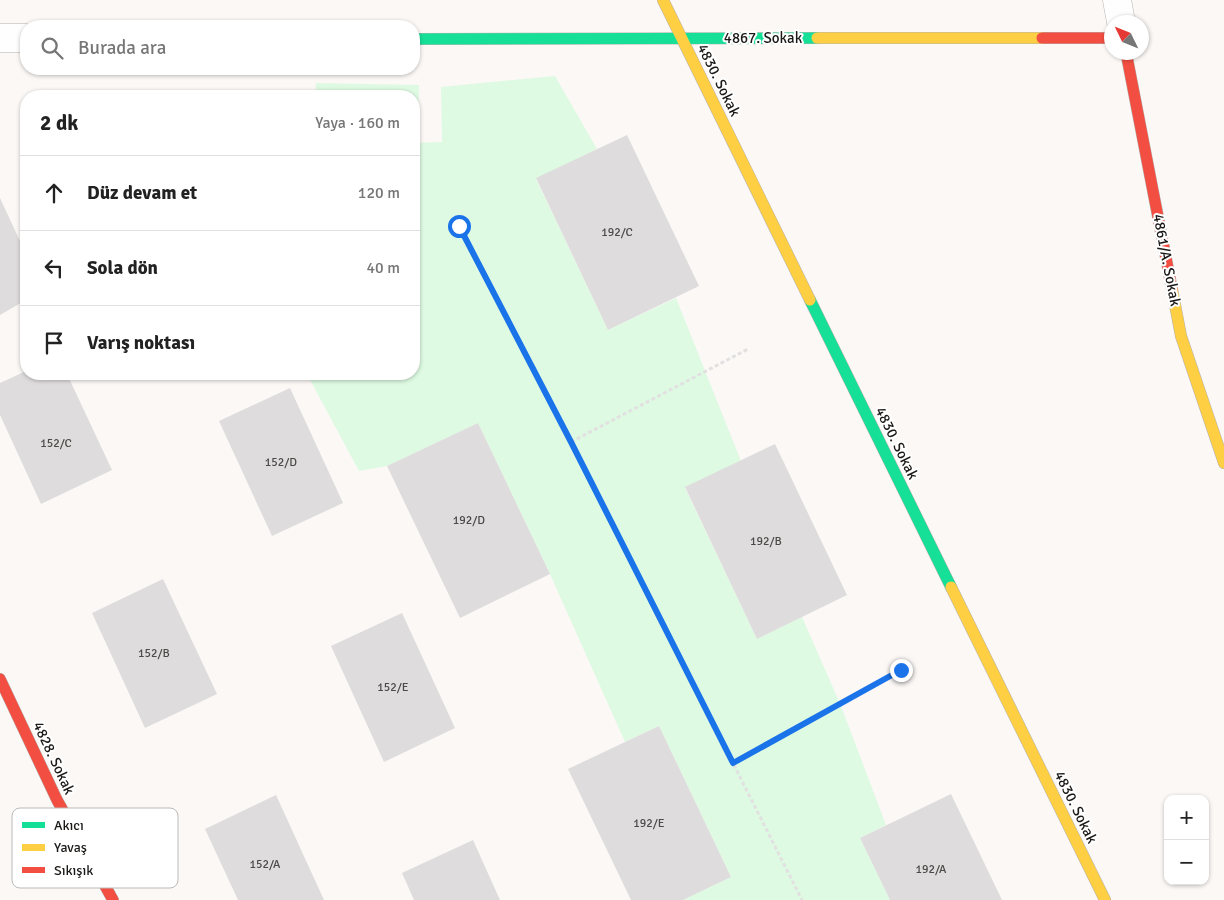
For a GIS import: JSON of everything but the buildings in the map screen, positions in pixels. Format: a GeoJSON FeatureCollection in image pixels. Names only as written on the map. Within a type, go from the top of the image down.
{"type":"FeatureCollection","features":[{"type":"Feature","properties":{"kind":"street","name":"4830. Sokak"},"geometry":{"type":"LineString","coordinates":[[663,0],[1105,900]]}},
{"type":"Feature","properties":{"kind":"street"},"geometry":{"type":"LineString","coordinates":[[1117,0],[1120,15]]}},
{"type":"Feature","properties":{"kind":"street"},"geometry":{"type":"LineString","coordinates":[[0,38],[20,38]]}},
{"type":"Feature","properties":{"kind":"street","name":"4867. Sokak"},"geometry":{"type":"LineString","coordinates":[[420,39],[1104,38]]}},
{"type":"Feature","properties":{"kind":"street","name":"4861/A. Sokak"},"geometry":{"type":"LineString","coordinates":[[1128,60],[1181,336],[1224,463]]}},
{"type":"Feature","properties":{"kind":"street","name":"4828. Sokak"},"geometry":{"type":"LineString","coordinates":[[0,679],[61,808]]}},
{"type":"Feature","properties":{"kind":"street","name":"4828. Sokak"},"geometry":{"type":"LineString","coordinates":[[106,888],[113,900]]}},
{"type":"Feature","properties":{"kind":"path"},"geometry":{"type":"LineString","coordinates":[[459,226],[571,442],[802,900]]}},
{"type":"Feature","properties":{"kind":"path"},"geometry":{"type":"LineString","coordinates":[[571,442],[748,349]]}},
{"type":"Feature","properties":{"kind":"path"},"geometry":{"type":"LineString","coordinates":[[733,763],[901,670]]}},
{"type":"Feature","properties":{"kind":"green space"},"geometry":{"type":"Polygon","coordinates":[[[555,76],[597,149],[536,179],[608,330],[676,298],[741,461],[685,488],[757,639],[802,617],[841,706],[886,825],[860,838],[890,900],[683,900],[731,877],[659,726],[625,742],[550,574],[478,423],[387,466],[359,471],[310,380],[420,380],[420,143],[442,142],[441,87],[555,76]]]}},
{"type":"Feature","properties":{"kind":"green space"},"geometry":{"type":"Polygon","coordinates":[[[316,83],[419,85],[419,90],[315,90],[316,83]]]}},
{"type":"Feature","properties":{"kind":"traffic: fast"},"geometry":{"type":"LineString","coordinates":[[420,39],[817,38]]}},
{"type":"Feature","properties":{"kind":"traffic: fast"},"geometry":{"type":"LineString","coordinates":[[810,300],[951,587]]}},
{"type":"Feature","properties":{"kind":"traffic: slow"},"geometry":{"type":"LineString","coordinates":[[663,0],[810,300]]}},
{"type":"Feature","properties":{"kind":"traffic: slow"},"geometry":{"type":"LineString","coordinates":[[817,38],[1042,38]]}},
{"type":"Feature","properties":{"kind":"traffic: slow"},"geometry":{"type":"LineString","coordinates":[[1172,289],[1181,336],[1224,463]]}},
{"type":"Feature","properties":{"kind":"traffic: slow"},"geometry":{"type":"LineString","coordinates":[[951,587],[1105,900]]}},
{"type":"Feature","properties":{"kind":"traffic: jam"},"geometry":{"type":"LineString","coordinates":[[1042,38],[1104,38]]}},
{"type":"Feature","properties":{"kind":"traffic: jam"},"geometry":{"type":"LineString","coordinates":[[1128,60],[1172,289]]}},
{"type":"Feature","properties":{"kind":"traffic: jam"},"geometry":{"type":"LineString","coordinates":[[0,679],[61,808]]}},
{"type":"Feature","properties":{"kind":"traffic: jam"},"geometry":{"type":"LineString","coordinates":[[106,888],[113,900]]}},
{"type":"Feature","properties":{"kind":"route"},"geometry":{"type":"LineString","coordinates":[[459,226],[571,442],[733,763],[901,670]]}}]}
